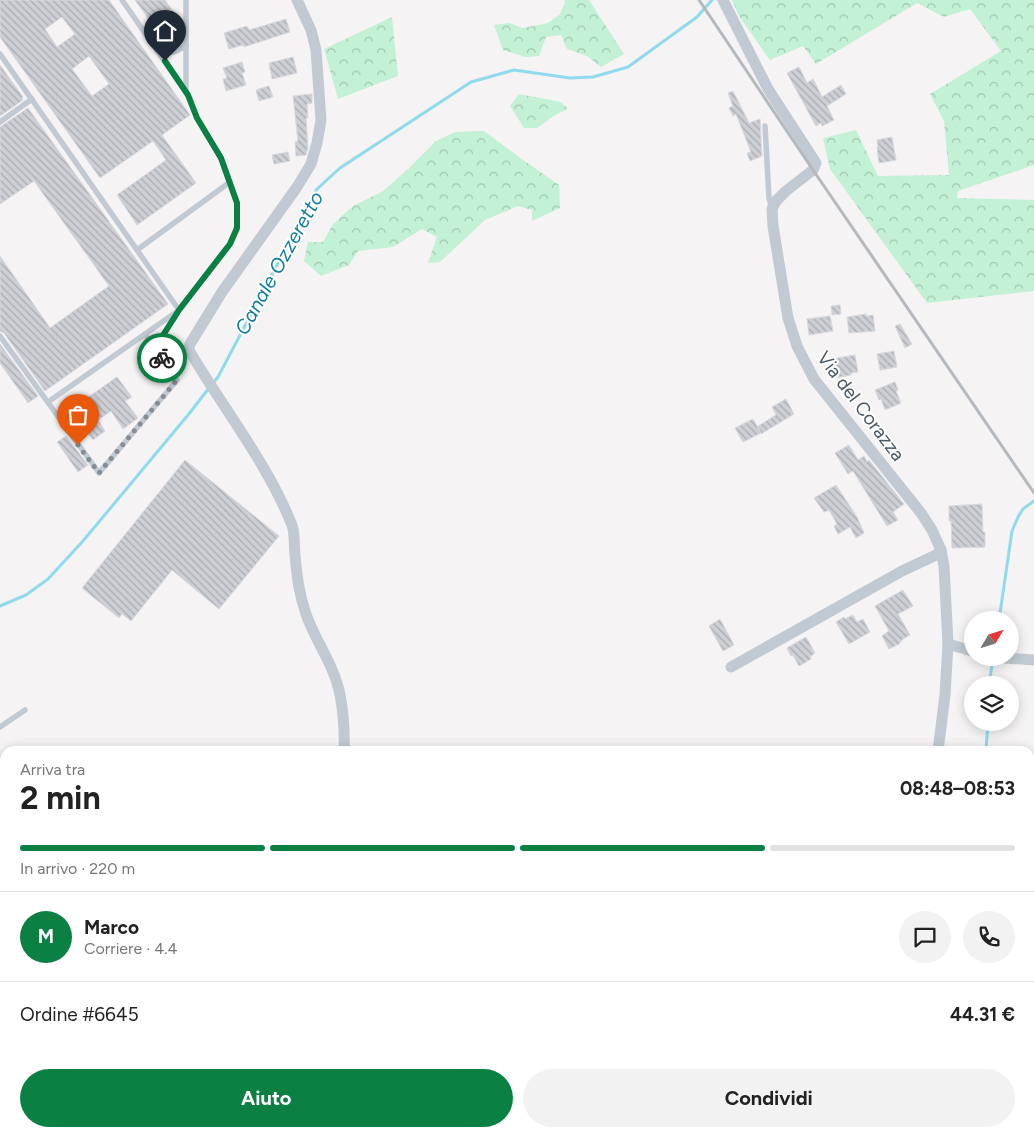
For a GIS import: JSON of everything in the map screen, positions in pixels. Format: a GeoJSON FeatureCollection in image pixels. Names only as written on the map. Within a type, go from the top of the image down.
{"type":"FeatureCollection","features":[{"type":"Feature","properties":{"kind":"street"},"geometry":{"type":"LineString","coordinates":[[297,0],[311,30],[316,50],[321,120],[311,164],[222,292],[189,348],[204,376],[272,482],[293,527],[298,586],[306,616],[338,684],[344,746]]}},
{"type":"Feature","properties":{"kind":"street"},"geometry":{"type":"LineString","coordinates":[[723,0],[768,89],[816,162],[813,170],[786,191],[776,201],[772,209]]}},
{"type":"Feature","properties":{"kind":"street","name":"Via del Corazza"},"geometry":{"type":"LineString","coordinates":[[772,209],[772,226],[788,318],[796,346],[814,379],[921,513],[932,530],[941,550],[944,566],[948,644],[946,695],[939,746]]}},
{"type":"Feature","properties":{"kind":"street"},"geometry":{"type":"LineString","coordinates":[[732,668],[902,571],[936,555],[941,550]]}},
{"type":"Feature","properties":{"kind":"street"},"geometry":{"type":"LineString","coordinates":[[948,644],[964,649]]}},
{"type":"Feature","properties":{"kind":"street"},"geometry":{"type":"LineString","coordinates":[[1019,659],[1034,660]]}},
{"type":"Feature","properties":{"kind":"lane"},"geometry":{"type":"LineString","coordinates":[[122,0],[186,92],[197,118],[221,158],[237,203],[237,228],[230,244],[179,310],[155,348]]}},
{"type":"Feature","properties":{"kind":"lane"},"geometry":{"type":"LineString","coordinates":[[186,0],[186,92]]}},
{"type":"Feature","properties":{"kind":"lane"},"geometry":{"type":"LineString","coordinates":[[154,46],[186,22]]}},
{"type":"Feature","properties":{"kind":"lane"},"geometry":{"type":"LineString","coordinates":[[154,46],[169,53],[186,45]]}},
{"type":"Feature","properties":{"kind":"lane"},"geometry":{"type":"LineString","coordinates":[[0,54],[179,310]]}},
{"type":"Feature","properties":{"kind":"lane"},"geometry":{"type":"LineString","coordinates":[[0,122],[32,99]]}},
{"type":"Feature","properties":{"kind":"lane"},"geometry":{"type":"LineString","coordinates":[[765,126],[769,198],[772,209]]}},
{"type":"Feature","properties":{"kind":"lane"},"geometry":{"type":"LineString","coordinates":[[137,250],[230,182]]}},
{"type":"Feature","properties":{"kind":"lane"},"geometry":{"type":"LineString","coordinates":[[48,402],[179,310]]}},
{"type":"Feature","properties":{"kind":"lane"},"geometry":{"type":"LineString","coordinates":[[0,336],[99,473],[177,380],[145,334]]}},
{"type":"Feature","properties":{"kind":"lane"},"geometry":{"type":"LineString","coordinates":[[0,727],[25,710]]}},
{"type":"Feature","properties":{"kind":"green space"},"geometry":{"type":"Polygon","coordinates":[[[564,0],[589,0],[624,54],[601,67],[587,56],[567,49],[561,35],[546,37],[539,56],[525,57],[503,50],[494,25],[509,23],[523,28],[548,23],[560,14],[565,2],[564,0]]]}},
{"type":"Feature","properties":{"kind":"green space"},"geometry":{"type":"Polygon","coordinates":[[[732,0],[1034,0],[1034,165],[958,191],[957,198],[1034,200],[1034,291],[927,303],[830,169],[823,138],[856,130],[878,176],[949,175],[944,121],[930,94],[1001,51],[970,9],[944,17],[917,3],[816,64],[803,46],[770,60],[739,16],[732,0]]]}},
{"type":"Feature","properties":{"kind":"green space"},"geometry":{"type":"Polygon","coordinates":[[[392,17],[398,76],[338,99],[324,49],[392,17]]]}},
{"type":"Feature","properties":{"kind":"green space"},"geometry":{"type":"Polygon","coordinates":[[[519,94],[561,102],[568,109],[555,115],[537,128],[524,128],[510,106],[519,94]]]}},
{"type":"Feature","properties":{"kind":"green space"},"geometry":{"type":"Polygon","coordinates":[[[484,131],[559,185],[560,208],[532,221],[532,210],[518,206],[485,220],[440,262],[428,263],[437,237],[422,229],[393,247],[358,251],[349,265],[321,276],[304,261],[308,242],[323,242],[333,224],[353,206],[383,191],[436,141],[455,132],[484,131]]]}},
{"type":"Feature","properties":{"kind":"building"},"geometry":{"type":"Polygon","coordinates":[[[0,0],[109,0],[190,115],[162,135],[196,183],[137,225],[117,195],[166,160],[153,141],[100,178],[0,37],[0,0]],[[62,17],[45,29],[57,47],[75,34],[62,17]],[[89,56],[72,69],[92,96],[109,84],[89,56]]]}},
{"type":"Feature","properties":{"kind":"building"},"geometry":{"type":"Polygon","coordinates":[[[135,0],[165,0],[180,21],[160,35],[135,0]]]}},
{"type":"Feature","properties":{"kind":"building"},"geometry":{"type":"Polygon","coordinates":[[[286,19],[290,32],[244,47],[243,45],[229,49],[224,33],[247,26],[249,30],[286,19]]]}},
{"type":"Feature","properties":{"kind":"building"},"geometry":{"type":"Polygon","coordinates":[[[293,57],[297,73],[272,79],[269,63],[293,57]]]}},
{"type":"Feature","properties":{"kind":"building"},"geometry":{"type":"Polygon","coordinates":[[[242,62],[245,72],[242,73],[246,85],[226,91],[223,79],[227,78],[223,68],[242,62]]]}},
{"type":"Feature","properties":{"kind":"building"},"geometry":{"type":"Polygon","coordinates":[[[0,65],[23,97],[23,100],[0,116],[0,65]]]}},
{"type":"Feature","properties":{"kind":"building"},"geometry":{"type":"Polygon","coordinates":[[[799,67],[807,83],[813,79],[822,97],[841,85],[846,94],[827,106],[834,120],[822,126],[821,123],[816,126],[787,73],[799,67]]]}},
{"type":"Feature","properties":{"kind":"building"},"geometry":{"type":"Polygon","coordinates":[[[269,86],[273,97],[259,101],[256,90],[269,86]]]}},
{"type":"Feature","properties":{"kind":"building"},"geometry":{"type":"Polygon","coordinates":[[[733,91],[749,123],[760,119],[762,156],[750,161],[747,153],[751,152],[736,114],[733,116],[729,108],[733,106],[728,93],[733,91]]]}},
{"type":"Feature","properties":{"kind":"building"},"geometry":{"type":"Polygon","coordinates":[[[312,94],[312,103],[307,104],[308,147],[306,155],[296,156],[295,142],[298,141],[293,96],[312,94]]]}},
{"type":"Feature","properties":{"kind":"building"},"geometry":{"type":"Polygon","coordinates":[[[28,108],[168,304],[45,391],[4,333],[0,331],[0,256],[50,328],[109,286],[34,181],[0,204],[0,127],[28,108]]]}},
{"type":"Feature","properties":{"kind":"building"},"geometry":{"type":"Polygon","coordinates":[[[892,137],[896,160],[879,163],[877,140],[892,137]]]}},
{"type":"Feature","properties":{"kind":"building"},"geometry":{"type":"Polygon","coordinates":[[[288,152],[290,161],[274,164],[272,155],[288,152]]]}},
{"type":"Feature","properties":{"kind":"building"},"geometry":{"type":"Polygon","coordinates":[[[840,305],[841,314],[832,315],[831,306],[840,305]]]}},
{"type":"Feature","properties":{"kind":"building"},"geometry":{"type":"Polygon","coordinates":[[[866,314],[866,316],[873,315],[875,331],[849,333],[847,317],[866,314]]]}},
{"type":"Feature","properties":{"kind":"building"},"geometry":{"type":"Polygon","coordinates":[[[830,316],[833,331],[809,335],[807,319],[830,316]]]}},
{"type":"Feature","properties":{"kind":"building"},"geometry":{"type":"Polygon","coordinates":[[[900,324],[912,344],[905,348],[895,326],[900,324]]]}},
{"type":"Feature","properties":{"kind":"building"},"geometry":{"type":"Polygon","coordinates":[[[0,344],[38,396],[28,403],[0,363],[0,344]]]}},
{"type":"Feature","properties":{"kind":"building"},"geometry":{"type":"Polygon","coordinates":[[[894,351],[897,367],[880,370],[877,354],[894,351]]]}},
{"type":"Feature","properties":{"kind":"building"},"geometry":{"type":"Polygon","coordinates":[[[855,355],[858,372],[835,378],[832,359],[855,355]]]}},
{"type":"Feature","properties":{"kind":"building"},"geometry":{"type":"Polygon","coordinates":[[[117,377],[132,397],[125,401],[138,418],[123,429],[111,411],[98,420],[105,431],[93,440],[69,406],[81,397],[84,400],[117,377]]]}},
{"type":"Feature","properties":{"kind":"building"},"geometry":{"type":"Polygon","coordinates":[[[895,382],[898,390],[896,391],[901,403],[885,410],[875,390],[895,382]]]}},
{"type":"Feature","properties":{"kind":"building"},"geometry":{"type":"Polygon","coordinates":[[[786,399],[794,414],[761,434],[758,426],[776,415],[772,407],[786,399]]]}},
{"type":"Feature","properties":{"kind":"building"},"geometry":{"type":"Polygon","coordinates":[[[753,419],[761,433],[743,442],[735,428],[753,419]]]}},
{"type":"Feature","properties":{"kind":"building"},"geometry":{"type":"Polygon","coordinates":[[[66,436],[88,465],[78,472],[57,442],[66,436]]]}},
{"type":"Feature","properties":{"kind":"building"},"geometry":{"type":"Polygon","coordinates":[[[849,445],[858,460],[864,456],[867,462],[869,460],[904,504],[893,512],[898,520],[887,526],[853,471],[848,474],[835,453],[849,445]]]}},
{"type":"Feature","properties":{"kind":"building"},"geometry":{"type":"Polygon","coordinates":[[[185,460],[279,536],[219,609],[172,570],[131,621],[122,614],[119,618],[82,588],[185,460]]]}},
{"type":"Feature","properties":{"kind":"building"},"geometry":{"type":"Polygon","coordinates":[[[836,485],[857,517],[864,533],[856,538],[850,527],[838,534],[834,526],[837,524],[829,510],[824,512],[814,498],[836,485]]]}},
{"type":"Feature","properties":{"kind":"building"},"geometry":{"type":"Polygon","coordinates":[[[982,504],[985,547],[952,548],[949,506],[982,504]]]}},
{"type":"Feature","properties":{"kind":"building"},"geometry":{"type":"Polygon","coordinates":[[[903,590],[913,606],[898,614],[910,635],[889,649],[882,636],[889,631],[875,606],[903,590]]]}},
{"type":"Feature","properties":{"kind":"building"},"geometry":{"type":"Polygon","coordinates":[[[853,615],[857,622],[863,619],[870,632],[849,644],[836,622],[844,617],[845,619],[853,615]]]}},
{"type":"Feature","properties":{"kind":"building"},"geometry":{"type":"Polygon","coordinates":[[[720,619],[734,645],[723,651],[709,626],[720,619]]]}},
{"type":"Feature","properties":{"kind":"building"},"geometry":{"type":"Polygon","coordinates":[[[806,637],[815,653],[810,657],[811,659],[799,666],[787,648],[806,637]]]}},
{"type":"Feature","properties":{"kind":"waterway","name":"Canale Ozzeretto"},"geometry":{"type":"LineString","coordinates":[[213,383],[218,377],[317,189],[340,168],[471,82],[514,70],[570,78],[593,77],[628,67],[697,17],[712,0]]}},
{"type":"Feature","properties":{"kind":"waterway","name":"Canale Ozzeretto"},"geometry":{"type":"LineString","coordinates":[[0,606],[26,595],[48,579],[83,541],[209,388]]}},
{"type":"Feature","properties":{"kind":"waterway","name":"Canale Ozzeretto"},"geometry":{"type":"LineString","coordinates":[[1000,611],[1012,531],[1023,509],[1034,501]]}},
{"type":"Feature","properties":{"kind":"waterway","name":"Canale Ozzeretto"},"geometry":{"type":"LineString","coordinates":[[990,676],[992,666]]}},
{"type":"Feature","properties":{"kind":"waterway","name":"Canale Ozzeretto"},"geometry":{"type":"LineString","coordinates":[[986,746],[987,731]]}},
{"type":"Feature","properties":{"kind":"railway"},"geometry":{"type":"LineString","coordinates":[[699,0],[1034,493]]}},
{"type":"Feature","properties":{"kind":"way so far"},"geometry":{"type":"LineString","coordinates":[[78,445],[99,473],[177,380],[162,358]]}},
{"type":"Feature","properties":{"kind":"route"},"geometry":{"type":"LineString","coordinates":[[162,358],[155,348],[179,310],[230,244],[237,228],[237,203],[221,158],[197,118],[188,95],[165,61]]}}]}
